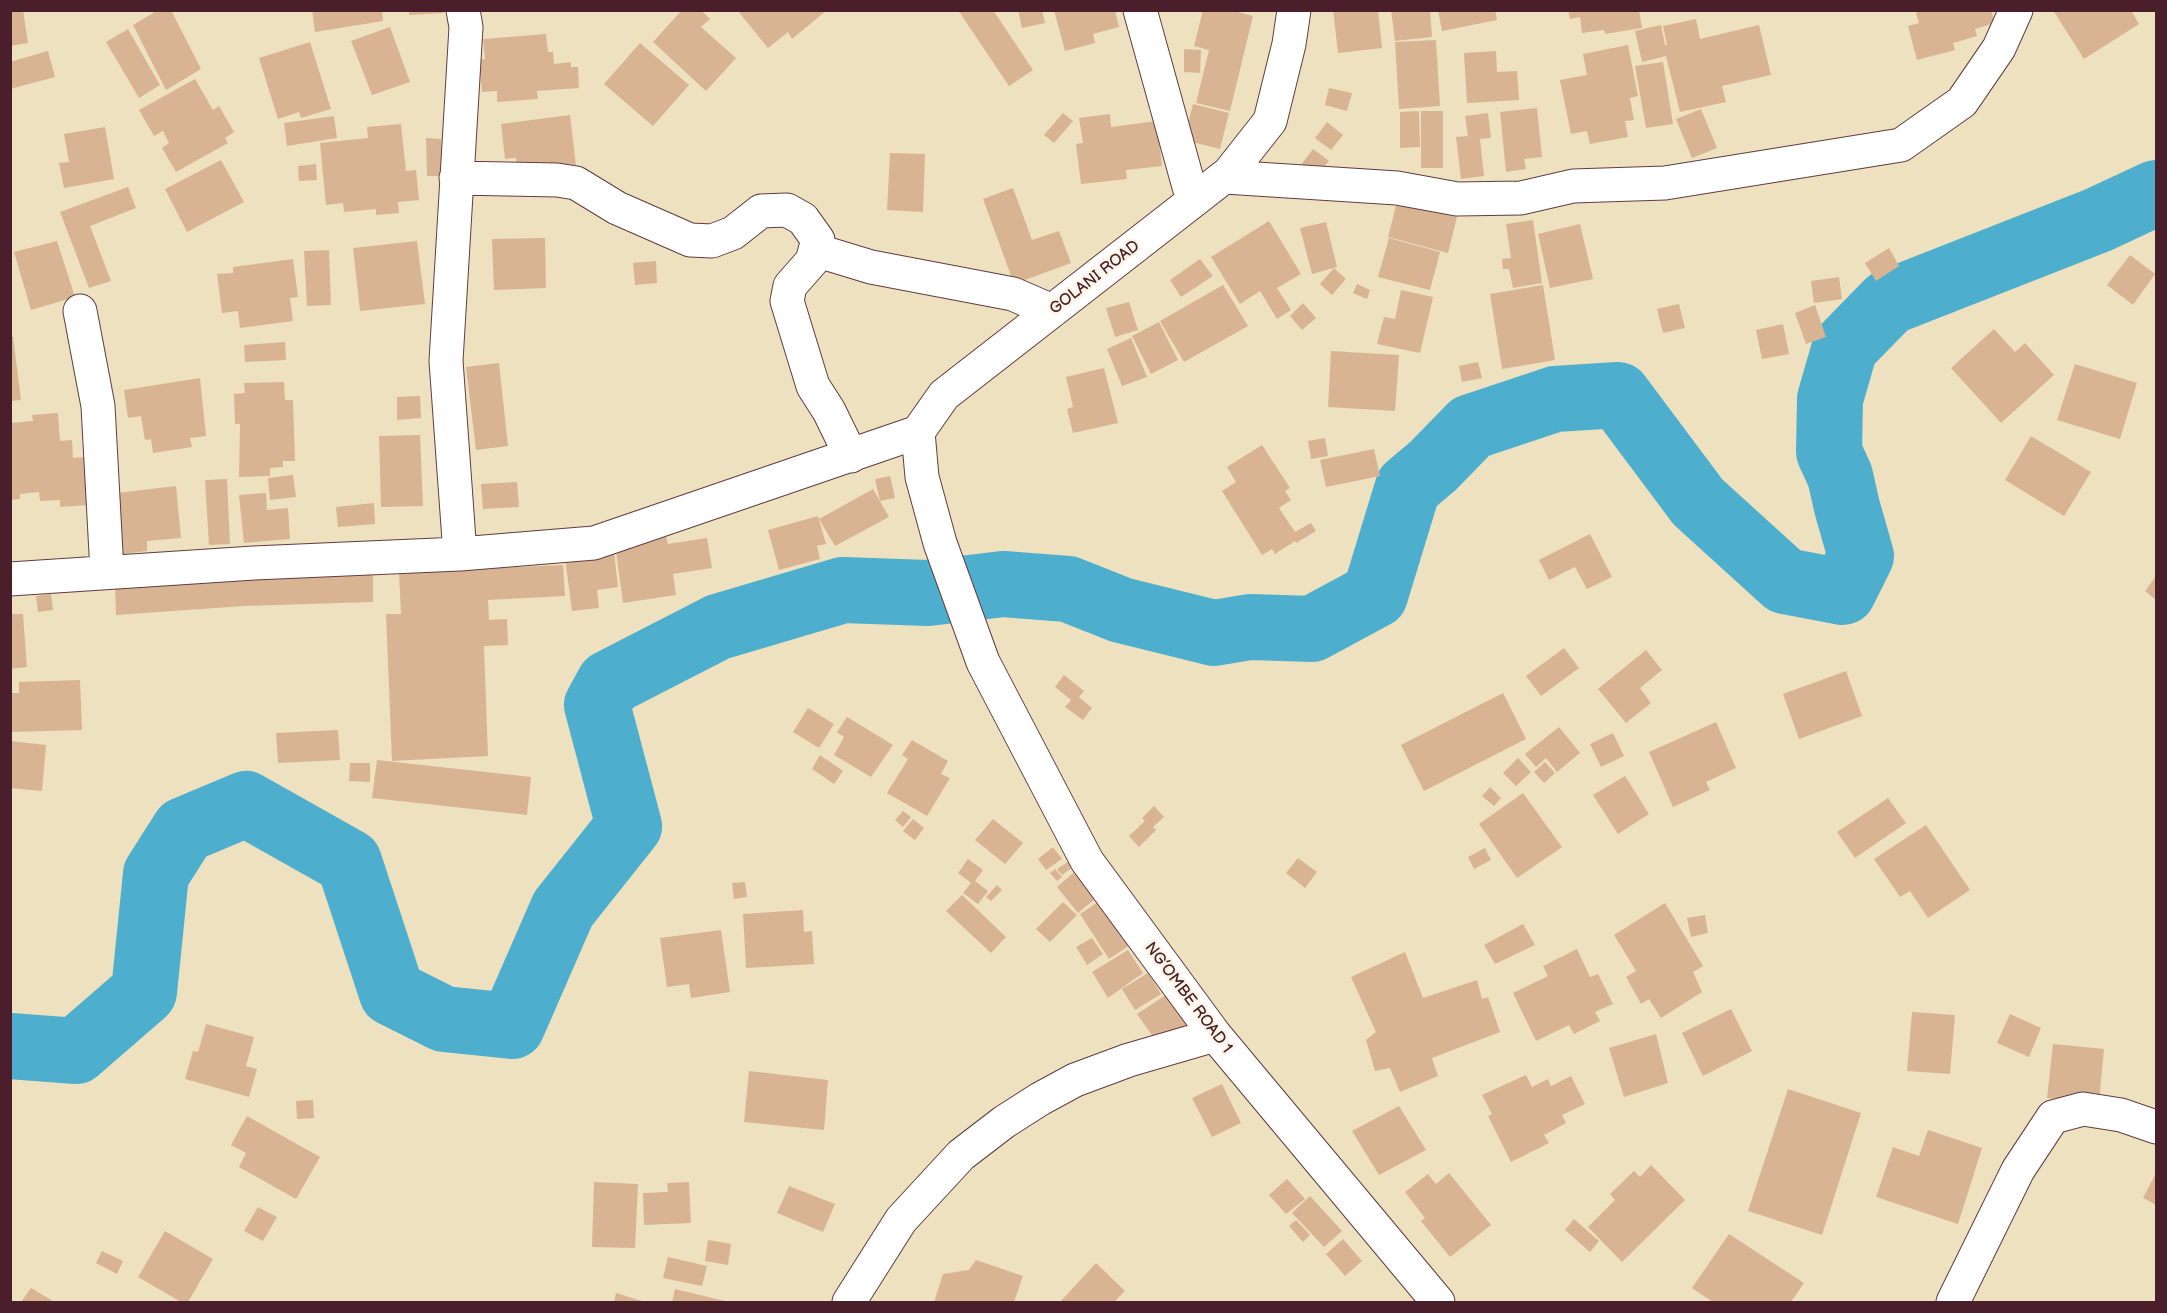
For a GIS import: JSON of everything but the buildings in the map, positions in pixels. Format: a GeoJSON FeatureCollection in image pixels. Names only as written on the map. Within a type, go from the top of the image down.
{"type":"FeatureCollection","features":[{"type":"Feature","properties":{"kind":"street"},"geometry":{"type":"LineString","coordinates":[[460,554],[446,361],[466,27],[463,10]]}},
{"type":"Feature","properties":{"kind":"street"},"geometry":{"type":"LineString","coordinates":[[1140,10],[1193,201]]}},
{"type":"Feature","properties":{"kind":"street","name":"GOLANI ROAD"},"geometry":{"type":"LineString","coordinates":[[918,432],[945,395],[1225,177],[1270,121],[1289,44],[1294,10]]}},
{"type":"Feature","properties":{"kind":"street"},"geometry":{"type":"LineString","coordinates":[[1225,177],[1397,188],[1457,199],[1521,198],[1574,186],[1665,183],[1901,145],[1962,102],[1999,48],[2016,10]]}},
{"type":"Feature","properties":{"kind":"street"},"geometry":{"type":"LineString","coordinates":[[456,178],[557,180],[576,183],[617,208],[690,240],[712,241],[733,233],[761,211],[787,210],[803,219],[818,240],[812,261],[790,286],[787,301],[813,386],[829,411],[851,456]]}},
{"type":"Feature","properties":{"kind":"street"},"geometry":{"type":"LineString","coordinates":[[815,250],[871,267],[1013,294],[1052,311]]}},
{"type":"Feature","properties":{"kind":"street"},"geometry":{"type":"LineString","coordinates":[[80,311],[98,406],[107,572]]}},
{"type":"Feature","properties":{"kind":"street"},"geometry":{"type":"LineString","coordinates":[[10,579],[460,554],[594,543],[918,432]]}},
{"type":"Feature","properties":{"kind":"street","name":"NG’OMBE ROAD 1"},"geometry":{"type":"LineString","coordinates":[[918,432],[921,477],[940,543],[983,662],[1087,861],[1215,1035],[1386,1243],[1438,1302]]}},
{"type":"Feature","properties":{"kind":"street"},"geometry":{"type":"LineString","coordinates":[[849,1302],[901,1221],[961,1155],[1004,1122],[1040,1098],[1075,1080],[1130,1060],[1215,1035]]}},
{"type":"Feature","properties":{"kind":"street"},"geometry":{"type":"LineString","coordinates":[[1953,1302],[2018,1170],[2053,1117],[2083,1109],[2121,1115],[2157,1127]]}},
{"type":"Feature","properties":{"kind":"waterway"},"geometry":{"type":"LineString","coordinates":[[10,1046],[76,1051],[144,992],[156,874],[184,830],[246,804],[349,862],[392,993],[444,1019],[512,1026],[563,909],[629,826],[597,705],[609,683],[718,627],[843,590],[928,593],[1003,584],[1068,589],[1121,610],[1214,633],[1250,627],[1312,629],[1375,595],[1408,487],[1433,466],[1471,427],[1555,399],[1618,395],[1698,502],[1785,581],[1843,592],[1861,556],[1840,476],[1829,452],[1830,399],[1845,347],[1889,302],[2098,220],[2156,193]]}}]}
